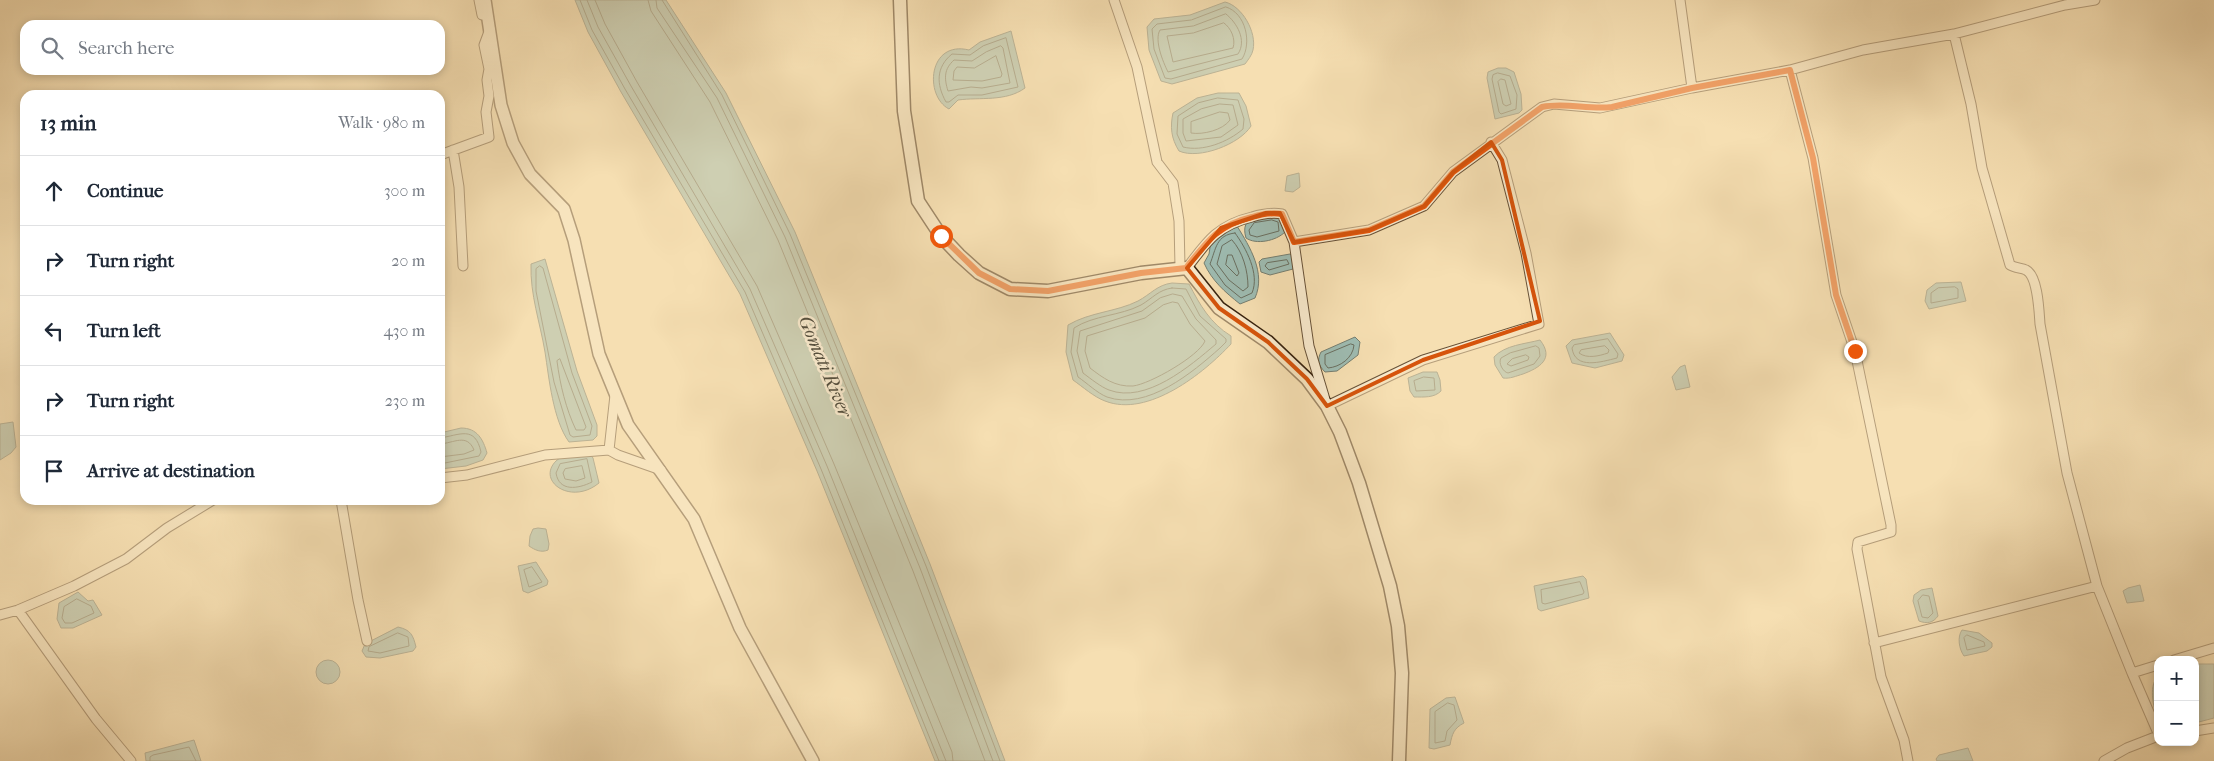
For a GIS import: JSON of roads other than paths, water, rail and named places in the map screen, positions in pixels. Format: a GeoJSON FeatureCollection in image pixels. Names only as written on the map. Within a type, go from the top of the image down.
{"type":"FeatureCollection","features":[{"type":"Feature","properties":{"kind":"main road"},"geometry":{"type":"LineString","coordinates":[[900,0],[904,111],[918,201],[941,236],[959,256],[979,273],[1010,289],[1048,291],[1184,267],[1219,308],[1268,342],[1307,380],[1327,406],[1340,432],[1359,483],[1390,586],[1398,626],[1402,673],[1399,761]]}},
{"type":"Feature","properties":{"kind":"street"},"geometry":{"type":"LineString","coordinates":[[445,152],[488,137],[486,112],[489,96],[487,80],[490,69],[479,0]]}},
{"type":"Feature","properties":{"kind":"street"},"geometry":{"type":"LineString","coordinates":[[485,0],[501,105],[513,143],[530,174],[564,209],[574,240],[599,354],[628,425],[694,520],[740,628],[813,761]]}},
{"type":"Feature","properties":{"kind":"street"},"geometry":{"type":"LineString","coordinates":[[1114,0],[1137,67],[1157,162],[1173,183],[1184,267]]}},
{"type":"Feature","properties":{"kind":"street"},"geometry":{"type":"LineString","coordinates":[[1680,0],[1692,88]]}},
{"type":"Feature","properties":{"kind":"street"},"geometry":{"type":"LineString","coordinates":[[1294,242],[1369,230],[1424,206],[1453,172],[1542,107],[1554,104],[1600,108],[1692,88],[1790,70],[1863,50],[1954,34],[2065,5],[2094,0]]}},
{"type":"Feature","properties":{"kind":"street"},"geometry":{"type":"LineString","coordinates":[[485,40],[490,29]]}},
{"type":"Feature","properties":{"kind":"street"},"geometry":{"type":"LineString","coordinates":[[1954,34],[1971,104],[1982,168],[2010,265],[2026,270],[2032,275],[2067,473],[2097,586],[2154,724]]}},
{"type":"Feature","properties":{"kind":"street"},"geometry":{"type":"LineString","coordinates":[[1790,70],[1813,158],[1836,295],[1855,351],[1891,525],[1891,532],[1858,542],[1857,548],[1881,677],[1904,740],[1908,761]]}},
{"type":"Feature","properties":{"kind":"street"},"geometry":{"type":"LineString","coordinates":[[1184,267],[1221,228],[1239,220],[1266,213],[1282,214],[1294,242],[1309,346],[1327,406],[1423,360],[1539,324],[1530,265],[1502,160],[1492,142]]}},
{"type":"Feature","properties":{"kind":"street"},"geometry":{"type":"LineString","coordinates":[[453,150],[459,187],[463,266]]}},
{"type":"Feature","properties":{"kind":"street"},"geometry":{"type":"LineString","coordinates":[[609,450],[615,392]]}},
{"type":"Feature","properties":{"kind":"street"},"geometry":{"type":"LineString","coordinates":[[445,477],[467,475],[545,455],[609,450],[618,456],[661,470]]}},
{"type":"Feature","properties":{"kind":"street"},"geometry":{"type":"LineString","coordinates":[[0,615],[18,610],[74,586],[126,559],[167,528],[205,505]]}},
{"type":"Feature","properties":{"kind":"street"},"geometry":{"type":"LineString","coordinates":[[342,505],[367,641]]}},
{"type":"Feature","properties":{"kind":"street"},"geometry":{"type":"LineString","coordinates":[[1874,643],[2097,586]]}},
{"type":"Feature","properties":{"kind":"street"},"geometry":{"type":"LineString","coordinates":[[18,610],[96,718],[131,761]]}},
{"type":"Feature","properties":{"kind":"street"},"geometry":{"type":"LineString","coordinates":[[2187,656],[2214,648]]}},
{"type":"Feature","properties":{"kind":"street"},"geometry":{"type":"LineString","coordinates":[[2132,672],[2154,666]]}},
{"type":"Feature","properties":{"kind":"street"},"geometry":{"type":"LineString","coordinates":[[2199,730],[2214,728]]}},
{"type":"Feature","properties":{"kind":"street"},"geometry":{"type":"LineString","coordinates":[[2104,761],[2154,736]]}},
{"type":"Feature","properties":{"kind":"water","name":"Gomati River"},"geometry":{"type":"Polygon","coordinates":[[[575,0],[666,0],[726,93],[795,232],[930,564],[1005,761],[935,761],[817,471],[740,294],[621,92],[588,32],[575,0]]]}},
{"type":"Feature","properties":{"kind":"water"},"geometry":{"type":"Polygon","coordinates":[[[1225,2],[1231,4],[1242,14],[1253,35],[1253,50],[1245,64],[1172,84],[1161,81],[1149,50],[1147,27],[1154,19],[1190,15],[1225,2]]]}},
{"type":"Feature","properties":{"kind":"water"},"geometry":{"type":"Polygon","coordinates":[[[1011,31],[1025,88],[1001,97],[958,100],[949,109],[941,102],[936,93],[934,71],[938,61],[945,53],[955,49],[969,50],[980,42],[1011,31]]]}},
{"type":"Feature","properties":{"kind":"water"},"geometry":{"type":"Polygon","coordinates":[[[1498,68],[1506,68],[1514,72],[1521,94],[1522,110],[1519,113],[1495,119],[1487,78],[1488,72],[1498,68]]]}},
{"type":"Feature","properties":{"kind":"water"},"geometry":{"type":"Polygon","coordinates":[[[1218,93],[1239,93],[1246,106],[1251,126],[1238,139],[1218,149],[1197,153],[1179,151],[1174,142],[1172,132],[1173,113],[1197,98],[1218,93]]]}},
{"type":"Feature","properties":{"kind":"water"},"geometry":{"type":"Polygon","coordinates":[[[1299,173],[1300,187],[1293,192],[1285,191],[1287,176],[1299,173]]]}},
{"type":"Feature","properties":{"kind":"water"},"geometry":{"type":"Polygon","coordinates":[[[1279,216],[1285,227],[1285,232],[1277,238],[1260,242],[1246,238],[1245,230],[1249,221],[1279,216]]]}},
{"type":"Feature","properties":{"kind":"water"},"geometry":{"type":"Polygon","coordinates":[[[1237,226],[1255,260],[1259,279],[1255,298],[1240,304],[1215,281],[1204,263],[1209,254],[1211,241],[1221,231],[1237,226]]]}},
{"type":"Feature","properties":{"kind":"water"},"geometry":{"type":"Polygon","coordinates":[[[1290,254],[1293,256],[1295,264],[1293,269],[1270,275],[1261,272],[1259,262],[1262,259],[1290,254]]]}},
{"type":"Feature","properties":{"kind":"water"},"geometry":{"type":"Polygon","coordinates":[[[545,259],[577,371],[597,425],[597,436],[593,440],[569,442],[555,411],[531,275],[531,264],[545,259]]]}},
{"type":"Feature","properties":{"kind":"water"},"geometry":{"type":"Polygon","coordinates":[[[1961,282],[1966,301],[1929,309],[1925,301],[1927,290],[1936,283],[1961,282]]]}},
{"type":"Feature","properties":{"kind":"water"},"geometry":{"type":"Polygon","coordinates":[[[1172,283],[1189,284],[1211,319],[1231,336],[1231,344],[1220,355],[1206,368],[1174,390],[1157,398],[1139,403],[1122,405],[1105,401],[1073,380],[1066,352],[1068,325],[1085,317],[1130,305],[1158,288],[1172,283]]]}},
{"type":"Feature","properties":{"kind":"water"},"geometry":{"type":"Polygon","coordinates":[[[1610,333],[1624,355],[1622,361],[1595,368],[1572,363],[1566,346],[1572,340],[1610,333]]]}},
{"type":"Feature","properties":{"kind":"water"},"geometry":{"type":"Polygon","coordinates":[[[1355,337],[1360,342],[1358,355],[1337,371],[1325,372],[1319,362],[1321,352],[1355,337]]]}},
{"type":"Feature","properties":{"kind":"water"},"geometry":{"type":"Polygon","coordinates":[[[1540,340],[1546,352],[1543,362],[1535,369],[1523,374],[1511,378],[1503,378],[1495,365],[1494,357],[1509,347],[1540,340]]]}},
{"type":"Feature","properties":{"kind":"water"},"geometry":{"type":"Polygon","coordinates":[[[1685,365],[1690,387],[1676,390],[1672,377],[1680,367],[1685,365]]]}},
{"type":"Feature","properties":{"kind":"water"},"geometry":{"type":"Polygon","coordinates":[[[1423,372],[1437,372],[1441,391],[1432,396],[1414,397],[1410,391],[1408,378],[1423,372]]]}},
{"type":"Feature","properties":{"kind":"water"},"geometry":{"type":"Polygon","coordinates":[[[13,422],[16,447],[11,453],[0,460],[0,424],[13,422]]]}},
{"type":"Feature","properties":{"kind":"water"},"geometry":{"type":"Polygon","coordinates":[[[467,428],[475,432],[484,443],[487,453],[483,460],[466,466],[445,468],[445,432],[467,428]]]}},
{"type":"Feature","properties":{"kind":"water"},"geometry":{"type":"Polygon","coordinates":[[[590,454],[593,458],[599,483],[578,492],[568,491],[553,483],[550,476],[551,469],[556,461],[567,456],[590,454]]]}},
{"type":"Feature","properties":{"kind":"water"},"geometry":{"type":"Polygon","coordinates":[[[533,529],[546,529],[549,544],[548,550],[538,551],[529,546],[533,529]]]}},
{"type":"Feature","properties":{"kind":"water"},"geometry":{"type":"Polygon","coordinates":[[[536,562],[548,581],[547,585],[528,593],[523,591],[518,566],[536,562]]]}},
{"type":"Feature","properties":{"kind":"water"},"geometry":{"type":"Polygon","coordinates":[[[1583,576],[1586,579],[1589,598],[1541,611],[1538,609],[1534,586],[1583,576]]]}},
{"type":"Feature","properties":{"kind":"water"},"geometry":{"type":"Polygon","coordinates":[[[2140,585],[2144,601],[2127,603],[2123,591],[2140,585]]]}},
{"type":"Feature","properties":{"kind":"water"},"geometry":{"type":"Polygon","coordinates":[[[1932,588],[1938,616],[1930,622],[1919,621],[1913,601],[1914,595],[1921,590],[1932,588]]]}},
{"type":"Feature","properties":{"kind":"water"},"geometry":{"type":"Polygon","coordinates":[[[78,592],[88,601],[93,600],[102,615],[73,628],[61,628],[57,619],[59,603],[78,592]]]}},
{"type":"Feature","properties":{"kind":"water"},"geometry":{"type":"Polygon","coordinates":[[[398,627],[409,631],[416,647],[413,651],[380,658],[366,657],[362,651],[365,644],[398,627]]]}},
{"type":"Feature","properties":{"kind":"water"},"geometry":{"type":"Polygon","coordinates":[[[1962,630],[1979,633],[1992,643],[1992,647],[1987,651],[1964,656],[1959,643],[1962,630]]]}},
{"type":"Feature","properties":{"kind":"water"},"geometry":{"type":"Polygon","coordinates":[[[328,660],[336,664],[340,672],[336,680],[328,684],[320,680],[316,672],[320,664],[328,660]]]}},
{"type":"Feature","properties":{"kind":"water"},"geometry":{"type":"Polygon","coordinates":[[[2199,664],[2214,664],[2214,718],[2199,722],[2199,664]]]}},
{"type":"Feature","properties":{"kind":"water"},"geometry":{"type":"Polygon","coordinates":[[[2154,684],[2154,706],[2152,693],[2154,684]]]}},
{"type":"Feature","properties":{"kind":"water"},"geometry":{"type":"Polygon","coordinates":[[[1455,697],[1464,723],[1454,732],[1450,745],[1434,749],[1429,748],[1430,709],[1446,698],[1455,697]]]}},
{"type":"Feature","properties":{"kind":"water"},"geometry":{"type":"Polygon","coordinates":[[[194,740],[201,761],[146,761],[145,753],[194,740]]]}},
{"type":"Feature","properties":{"kind":"water"},"geometry":{"type":"Polygon","coordinates":[[[1968,748],[1973,761],[1937,761],[1936,759],[1939,755],[1968,748]]]}}]}
